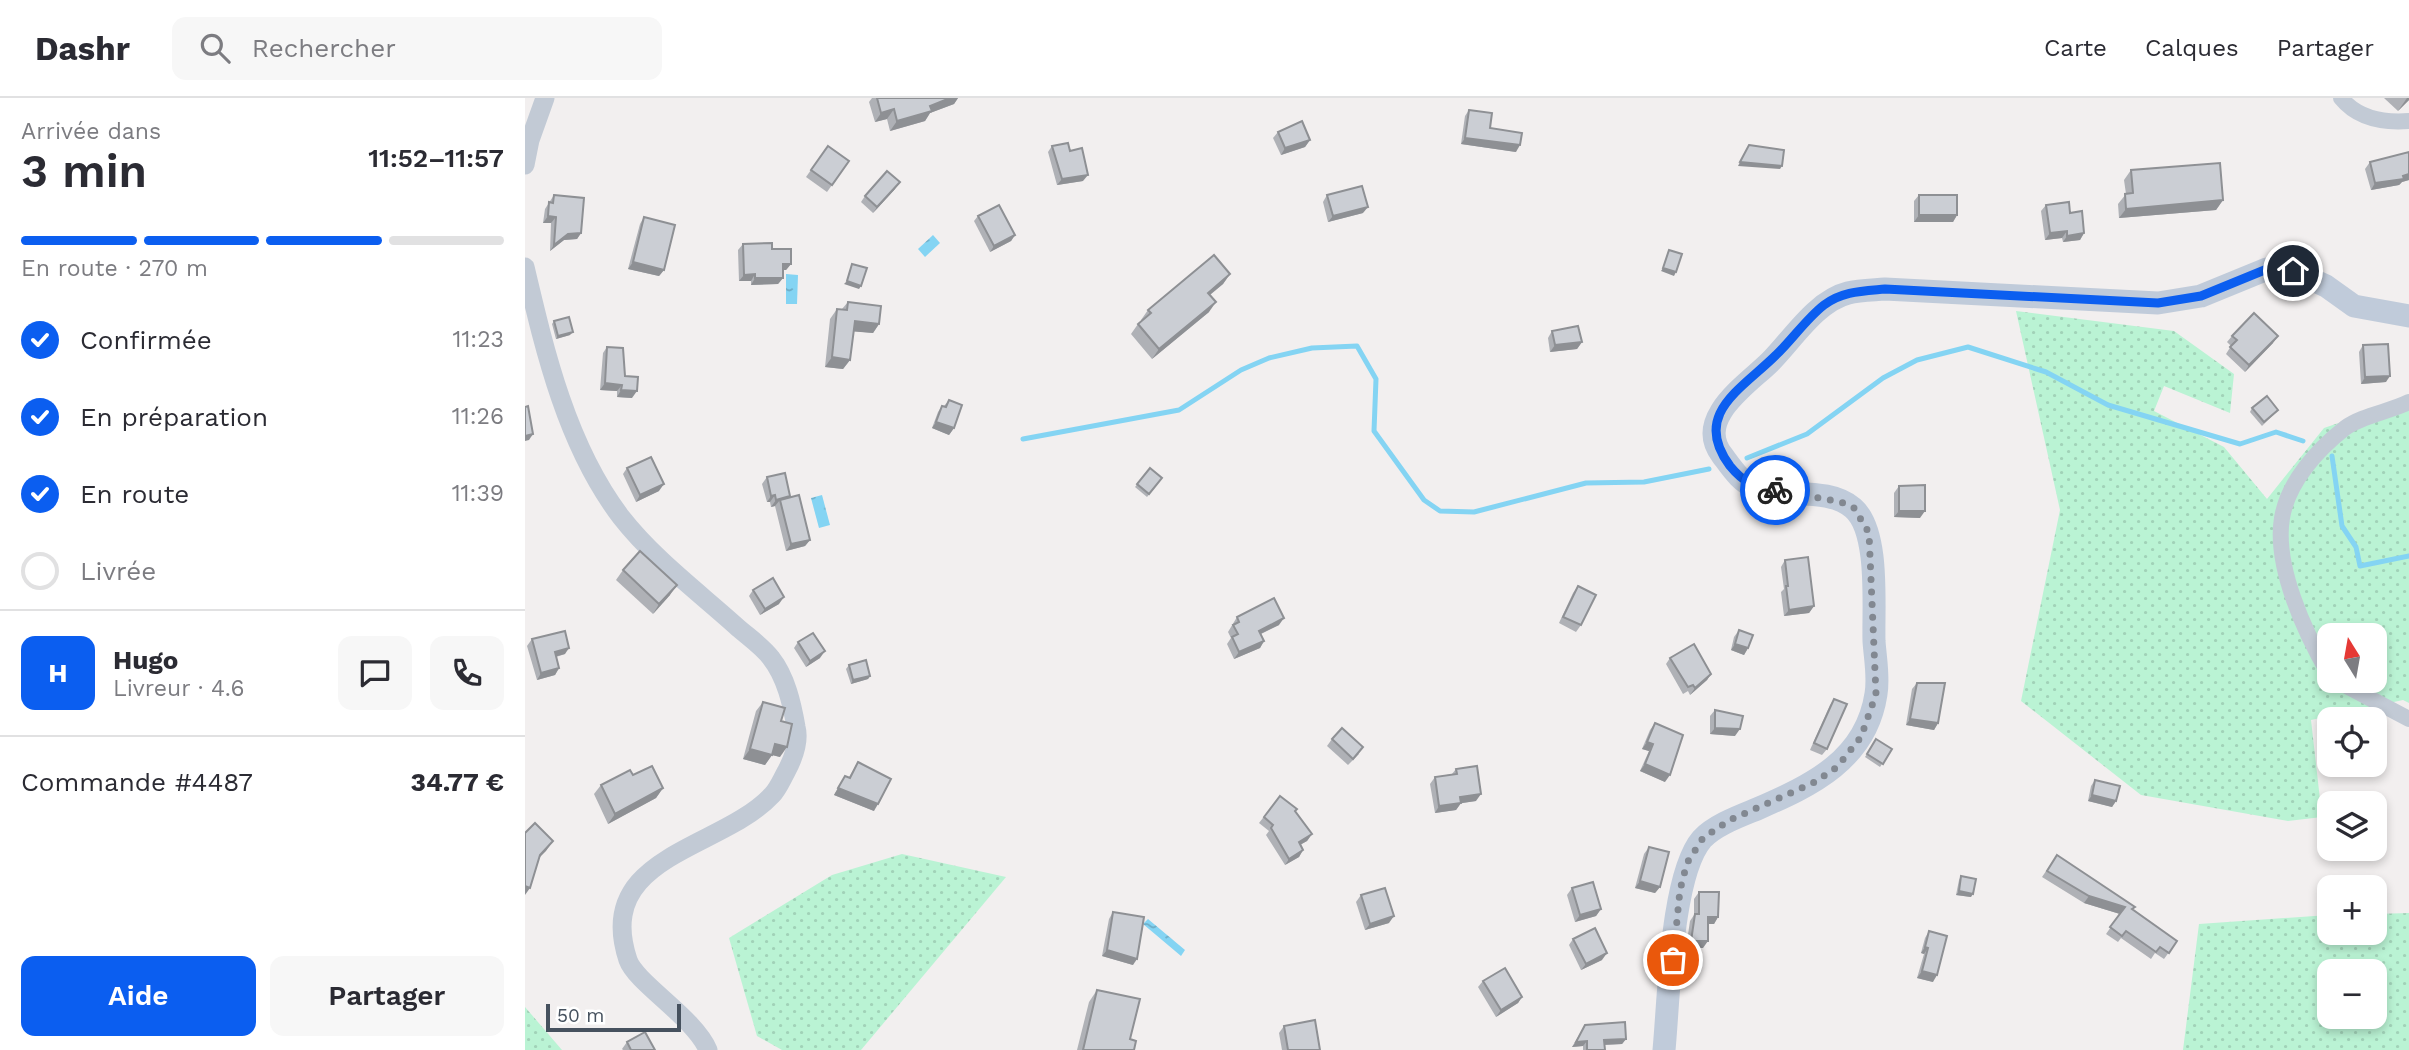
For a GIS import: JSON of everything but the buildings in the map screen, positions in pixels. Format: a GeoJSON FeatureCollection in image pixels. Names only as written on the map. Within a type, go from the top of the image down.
{"type":"FeatureCollection","features":[{"type":"Feature","properties":{"kind":"main road"},"geometry":{"type":"LineString","coordinates":[[1664,1050],[1680,890],[1687,863],[1703,838],[1730,820],[1815,782],[1837,767],[1861,737],[1876,694],[1869,533],[1854,508],[1841,502],[1816,495],[1755,488],[1738,476],[1719,451],[1715,432],[1720,411],[1734,392],[1771,361],[1824,305],[1847,293],[1885,289],[2158,303],[2201,296],[2267,269],[2293,271],[2326,286],[2354,306],[2390,315],[2409,316]]}},
{"type":"Feature","properties":{"kind":"street"},"geometry":{"type":"LineString","coordinates":[[525,165],[530,140],[545,98]]}},
{"type":"Feature","properties":{"kind":"street"},"geometry":{"type":"LineString","coordinates":[[2341,98],[2355,111],[2371,119],[2409,121]]}},
{"type":"Feature","properties":{"kind":"street"},"geometry":{"type":"LineString","coordinates":[[525,267],[552,370],[582,452],[597,480],[621,517],[659,556],[772,659],[789,694],[797,732],[793,758],[773,794],[752,811],[651,868],[627,899],[621,932],[629,964],[684,1018],[708,1050]]}},
{"type":"Feature","properties":{"kind":"street"},"geometry":{"type":"LineString","coordinates":[[2317,653],[2308,637],[2283,558],[2282,518],[2297,477],[2346,428],[2409,402]]}},
{"type":"Feature","properties":{"kind":"street"},"geometry":{"type":"LineString","coordinates":[[2360,693],[2409,719]]}},
{"type":"Feature","properties":{"kind":"green space"},"geometry":{"type":"Polygon","coordinates":[[[2016,311],[2174,331],[2234,374],[2230,413],[2164,386],[2154,411],[2224,447],[2267,499],[2324,428],[2385,407],[2409,394],[2409,703],[2403,700],[2371,707],[2317,707],[2317,719],[2311,720],[2319,791],[2317,818],[2288,821],[2141,795],[2021,701],[2060,510],[2016,311]]]}},
{"type":"Feature","properties":{"kind":"green space"},"geometry":{"type":"Polygon","coordinates":[[[902,854],[1006,877],[861,1050],[782,1050],[757,1036],[729,938],[832,875],[902,854]]]}},
{"type":"Feature","properties":{"kind":"green space"},"geometry":{"type":"Polygon","coordinates":[[[2409,913],[2409,1050],[2183,1050],[2199,924],[2317,916],[2317,945],[2387,945],[2387,914],[2409,913]]]}},
{"type":"Feature","properties":{"kind":"green space"},"geometry":{"type":"Polygon","coordinates":[[[525,1007],[562,1050],[525,1050],[525,1007]]]}},
{"type":"Feature","properties":{"kind":"water"},"geometry":{"type":"Polygon","coordinates":[[[933,235],[940,243],[925,257],[918,249],[933,235]]]}},
{"type":"Feature","properties":{"kind":"water"},"geometry":{"type":"Polygon","coordinates":[[[786,274],[798,275],[797,304],[786,304],[786,274]]]}},
{"type":"Feature","properties":{"kind":"water"},"geometry":{"type":"Polygon","coordinates":[[[822,495],[830,525],[819,528],[811,498],[822,495]]]}},
{"type":"Feature","properties":{"kind":"water"},"geometry":{"type":"Polygon","coordinates":[[[1148,919],[1185,950],[1181,956],[1143,924],[1148,919]]]}},
{"type":"Feature","properties":{"kind":"waterway"},"geometry":{"type":"LineString","coordinates":[[1023,439],[1179,410],[1241,370],[1269,358],[1312,348],[1357,346],[1376,379],[1374,431],[1424,500],[1440,511],[1474,512],[1586,483],[1644,482],[1709,469]]}},
{"type":"Feature","properties":{"kind":"waterway"},"geometry":{"type":"LineString","coordinates":[[1747,458],[1807,434],[1883,378],[1917,360],[1968,347],[2046,372],[2108,405],[2240,444],[2276,432],[2303,441]]}},
{"type":"Feature","properties":{"kind":"waterway"},"geometry":{"type":"LineString","coordinates":[[2332,456],[2342,526],[2356,547],[2360,566],[2409,556]]}},
{"type":"Feature","properties":{"kind":"way so far"},"geometry":{"type":"LineString","coordinates":[[1673,960],[1680,890],[1687,863],[1703,838],[1730,820],[1815,782],[1837,767],[1861,737],[1876,694],[1869,533],[1854,508],[1841,502],[1816,495],[1775,490]]}},
{"type":"Feature","properties":{"kind":"route"},"geometry":{"type":"LineString","coordinates":[[1775,490],[1755,488],[1738,476],[1719,451],[1715,432],[1720,411],[1734,392],[1763,368],[1824,305],[1847,293],[1885,289],[2158,303],[2201,296],[2267,269],[2293,271]]}}]}
